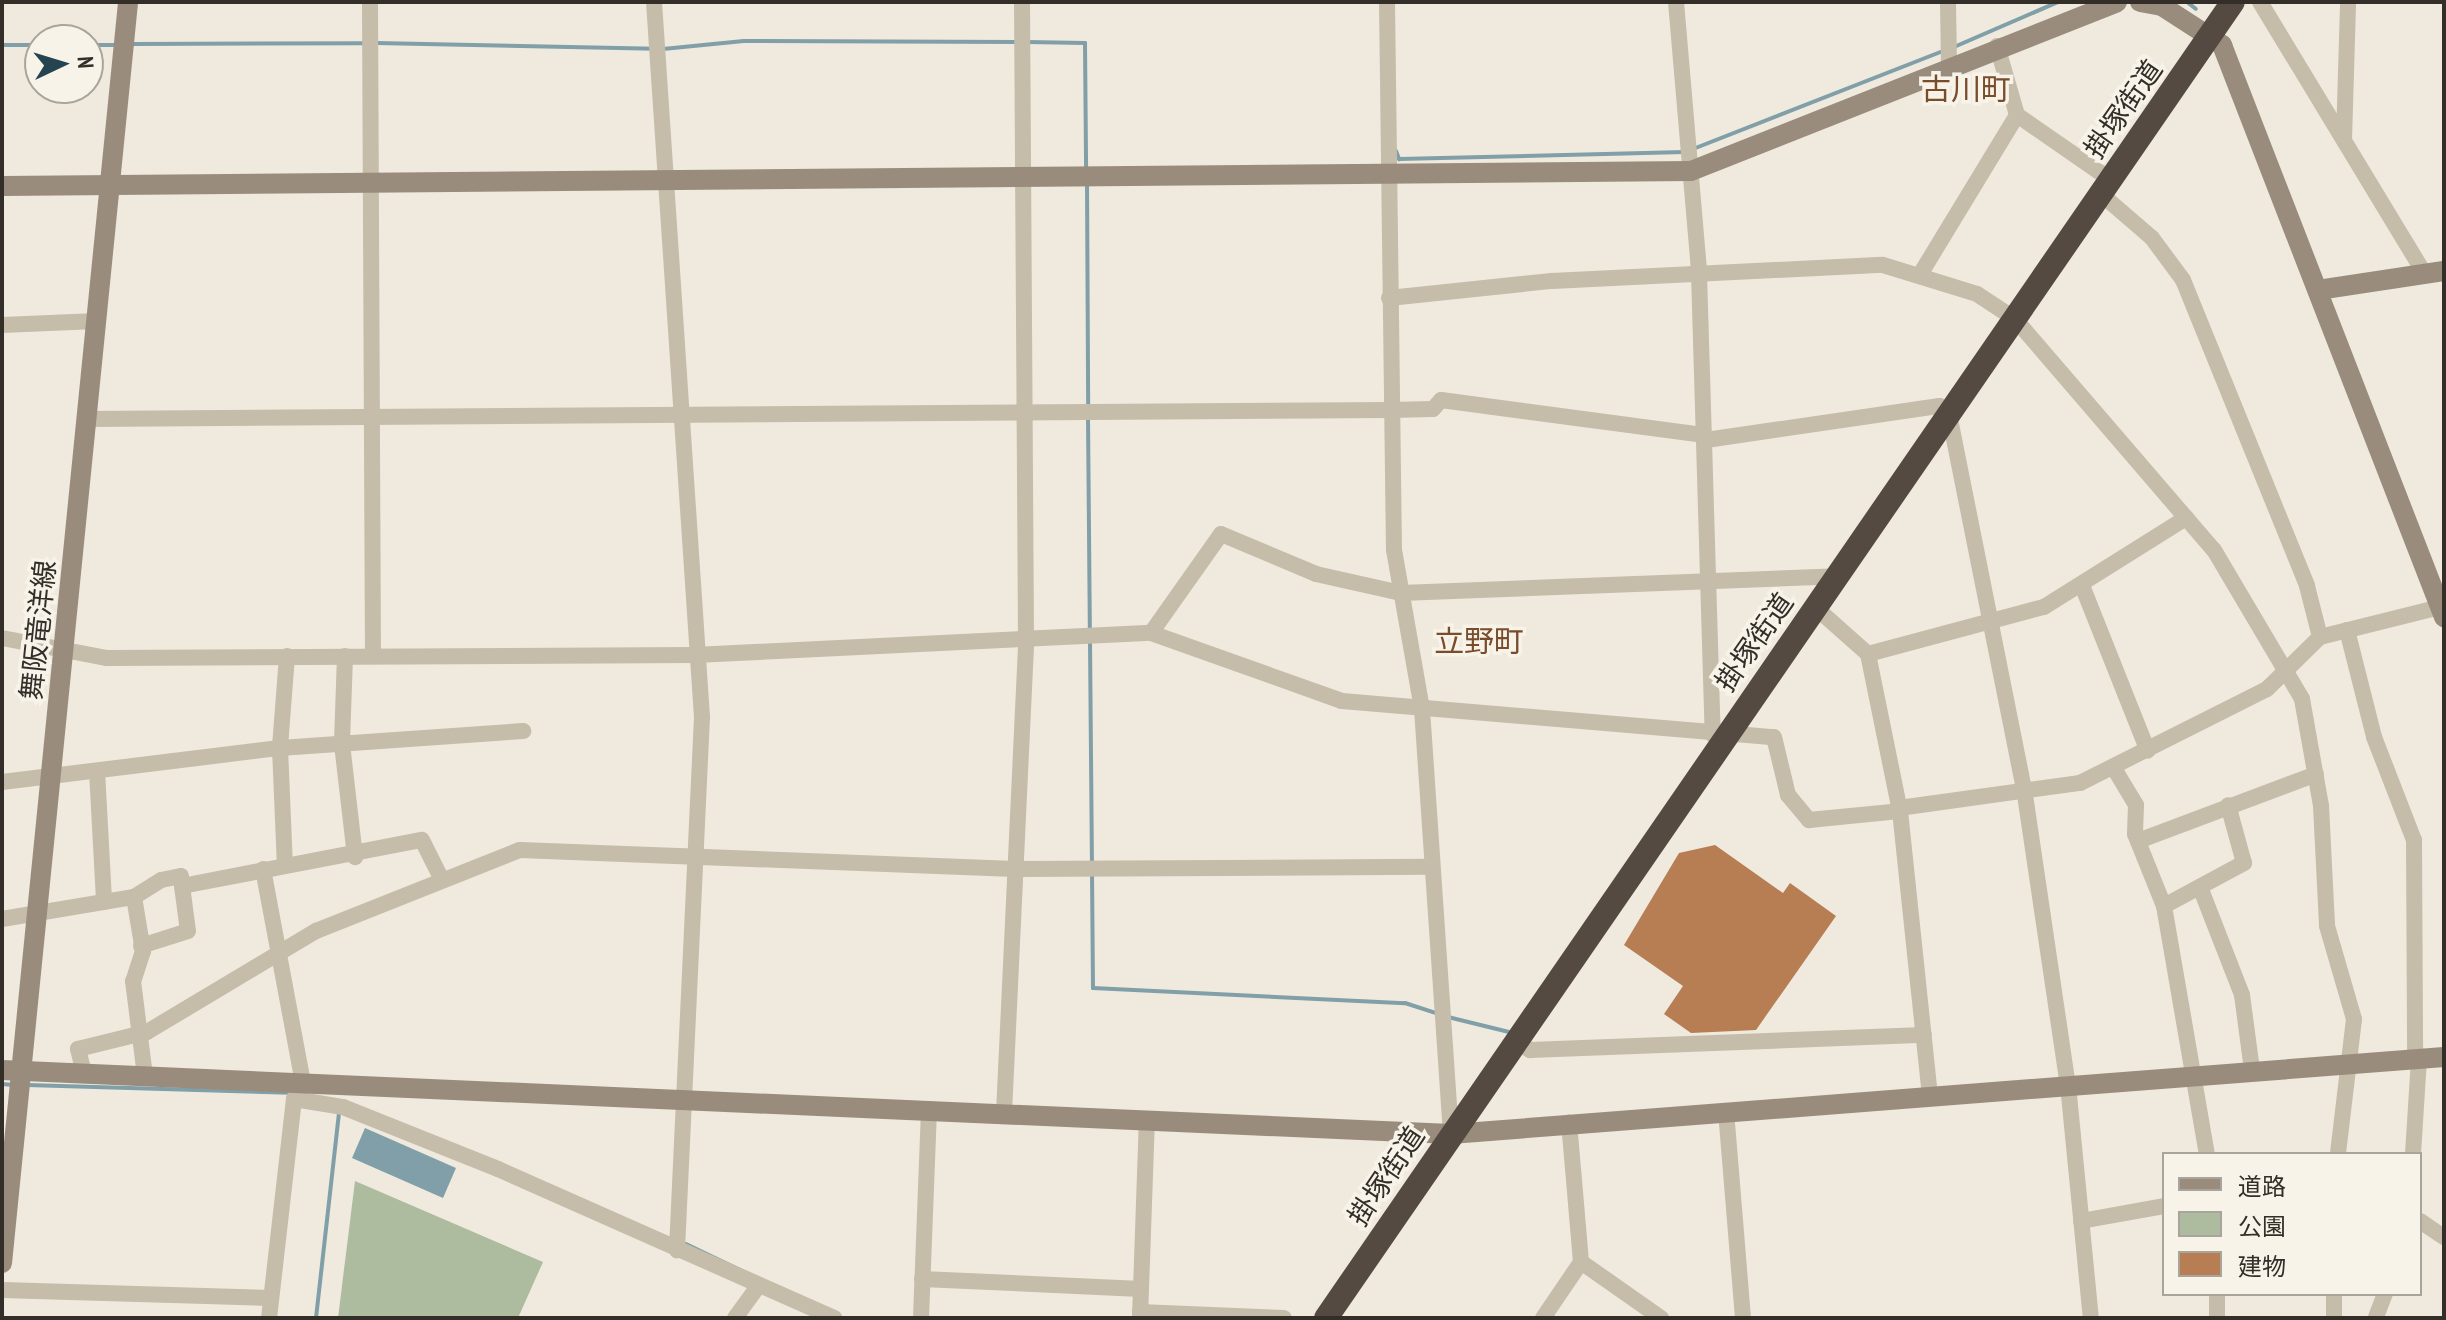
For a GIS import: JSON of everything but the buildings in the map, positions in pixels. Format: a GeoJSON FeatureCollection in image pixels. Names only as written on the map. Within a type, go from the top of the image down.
{"type":"FeatureCollection","features":[{"type":"Feature","properties":{"kind":"highway","name":"掛塚街道"},"geometry":{"type":"LineString","coordinates":[[1326,1318],[1720,735],[1837,576],[2233,2]]}},
{"type":"Feature","properties":{"kind":"street","name":"舞阪竜洋線"},"geometry":{"type":"LineString","coordinates":[[2,1263],[12,1070],[38,912],[128,2]]}},
{"type":"Feature","properties":{"kind":"street"},"geometry":{"type":"LineString","coordinates":[[370,2],[373,656]]}},
{"type":"Feature","properties":{"kind":"street"},"geometry":{"type":"LineString","coordinates":[[654,2],[695,655],[702,717],[691,856],[677,1250]]}},
{"type":"Feature","properties":{"kind":"street"},"geometry":{"type":"LineString","coordinates":[[1004,1113],[1026,638],[1022,2]]}},
{"type":"Feature","properties":{"kind":"street"},"geometry":{"type":"LineString","coordinates":[[1387,2],[1391,410],[1401,593],[1422,709],[1451,1134]]}},
{"type":"Feature","properties":{"kind":"street"},"geometry":{"type":"LineString","coordinates":[[1676,2],[1699,273],[1710,580],[1720,735]]}},
{"type":"Feature","properties":{"kind":"street"},"geometry":{"type":"LineString","coordinates":[[1948,2],[1949,65]]}},
{"type":"Feature","properties":{"kind":"street"},"geometry":{"type":"LineString","coordinates":[[2,186],[1691,171],[1949,65],[2117,2]]}},
{"type":"Feature","properties":{"kind":"street"},"geometry":{"type":"LineString","coordinates":[[2,638],[107,658],[695,655],[1151,633],[1342,701],[1720,735],[1774,737],[1788,795],[1809,820],[1900,809],[1965,794],[2025,795],[2115,770],[2287,674],[2320,637],[2443,610],[2222,45],[2211,34],[2140,2]]}},
{"type":"Feature","properties":{"kind":"street"},"geometry":{"type":"LineString","coordinates":[[2260,2],[2344,141],[2434,272],[2318,290]]}},
{"type":"Feature","properties":{"kind":"street"},"geometry":{"type":"LineString","coordinates":[[2344,141],[2348,2]]}},
{"type":"Feature","properties":{"kind":"street"},"geometry":{"type":"LineString","coordinates":[[1997,46],[2017,115],[2106,187],[2152,238],[2183,280],[2307,586],[2320,637]]}},
{"type":"Feature","properties":{"kind":"street"},"geometry":{"type":"LineString","coordinates":[[1921,273],[2017,115]]}},
{"type":"Feature","properties":{"kind":"street"},"geometry":{"type":"LineString","coordinates":[[1389,298],[1699,273],[1883,265],[1921,273],[2015,319],[2214,550],[2302,699],[2316,774],[2327,926],[2354,1019],[2345,1062],[2338,1152]]}},
{"type":"Feature","properties":{"kind":"street"},"geometry":{"type":"LineString","coordinates":[[2,325],[97,321]]}},
{"type":"Feature","properties":{"kind":"street"},"geometry":{"type":"LineString","coordinates":[[88,419],[1391,410],[1433,409],[1441,400],[1705,437],[1940,406],[1949,414],[2025,795],[2068,1085],[2091,1318]]}},
{"type":"Feature","properties":{"kind":"street"},"geometry":{"type":"LineString","coordinates":[[1868,654],[1991,624],[2083,588],[2186,518]]}},
{"type":"Feature","properties":{"kind":"street"},"geometry":{"type":"LineString","coordinates":[[1151,633],[1221,534],[1316,574],[1401,593],[1837,576]]}},
{"type":"Feature","properties":{"kind":"street"},"geometry":{"type":"LineString","coordinates":[[2083,588],[2148,751]]}},
{"type":"Feature","properties":{"kind":"street"},"geometry":{"type":"LineString","coordinates":[[1815,607],[1868,654],[1900,809],[1930,1095]]}},
{"type":"Feature","properties":{"kind":"street"},"geometry":{"type":"LineString","coordinates":[[2347,630],[2374,737],[2414,840],[2417,1058],[2413,1152]]}},
{"type":"Feature","properties":{"kind":"street"},"geometry":{"type":"LineString","coordinates":[[285,866],[280,748],[287,656]]}},
{"type":"Feature","properties":{"kind":"street"},"geometry":{"type":"LineString","coordinates":[[345,656],[342,744],[355,857]]}},
{"type":"Feature","properties":{"kind":"street"},"geometry":{"type":"LineString","coordinates":[[2,782],[51,779],[280,748],[523,731]]}},
{"type":"Feature","properties":{"kind":"street"},"geometry":{"type":"LineString","coordinates":[[2115,770],[2136,805],[2138,841],[2164,906],[2207,1152]]}},
{"type":"Feature","properties":{"kind":"street"},"geometry":{"type":"LineString","coordinates":[[97,771],[104,902]]}},
{"type":"Feature","properties":{"kind":"street"},"geometry":{"type":"LineString","coordinates":[[2138,841],[2316,774]]}},
{"type":"Feature","properties":{"kind":"street"},"geometry":{"type":"LineString","coordinates":[[2164,906],[2244,863],[2228,805]]}},
{"type":"Feature","properties":{"kind":"street"},"geometry":{"type":"LineString","coordinates":[[182,886],[263,869],[355,857],[422,840],[442,880]]}},
{"type":"Feature","properties":{"kind":"street"},"geometry":{"type":"LineString","coordinates":[[84,1073],[78,1049],[142,1033],[281,957],[316,931],[520,850],[1015,869],[1431,867]]}},
{"type":"Feature","properties":{"kind":"street"},"geometry":{"type":"LineString","coordinates":[[263,869],[281,957],[299,1091],[269,1318]]}},
{"type":"Feature","properties":{"kind":"street"},"geometry":{"type":"LineString","coordinates":[[2,919],[134,897],[161,880],[181,876],[188,931],[141,946]]}},
{"type":"Feature","properties":{"kind":"street"},"geometry":{"type":"LineString","coordinates":[[2200,887],[2242,995],[2252,1070]]}},
{"type":"Feature","properties":{"kind":"street"},"geometry":{"type":"LineString","coordinates":[[134,897],[141,946],[133,981],[142,1033],[145,1076]]}},
{"type":"Feature","properties":{"kind":"street"},"geometry":{"type":"LineString","coordinates":[[1518,1038],[1530,1050],[1924,1035]]}},
{"type":"Feature","properties":{"kind":"street"},"geometry":{"type":"LineString","coordinates":[[12,1070],[145,1076],[299,1091],[683,1099],[1451,1134],[2345,1062],[2444,1057]]}},
{"type":"Feature","properties":{"kind":"street"},"geometry":{"type":"LineString","coordinates":[[299,1091],[371,1118],[834,1318]]}},
{"type":"Feature","properties":{"kind":"street"},"geometry":{"type":"LineString","coordinates":[[921,1318],[929,1109]]}},
{"type":"Feature","properties":{"kind":"street"},"geometry":{"type":"LineString","coordinates":[[1726,1111],[1743,1318]]}},
{"type":"Feature","properties":{"kind":"street"},"geometry":{"type":"LineString","coordinates":[[1147,1119],[1140,1315],[1284,1318]]}},
{"type":"Feature","properties":{"kind":"street"},"geometry":{"type":"LineString","coordinates":[[1543,1318],[1581,1262],[1569,1123]]}},
{"type":"Feature","properties":{"kind":"street"},"geometry":{"type":"LineString","coordinates":[[2081,1221],[2162,1206]]}},
{"type":"Feature","properties":{"kind":"street"},"geometry":{"type":"LineString","coordinates":[[2422,1222],[2444,1237]]}},
{"type":"Feature","properties":{"kind":"street"},"geometry":{"type":"LineString","coordinates":[[1581,1262],[1661,1318]]}},
{"type":"Feature","properties":{"kind":"street"},"geometry":{"type":"LineString","coordinates":[[922,1279],[1141,1289]]}},
{"type":"Feature","properties":{"kind":"street"},"geometry":{"type":"LineString","coordinates":[[735,1318],[758,1286]]}},
{"type":"Feature","properties":{"kind":"street"},"geometry":{"type":"LineString","coordinates":[[2,1290],[271,1298]]}},
{"type":"Feature","properties":{"kind":"street"},"geometry":{"type":"LineString","coordinates":[[2217,1296],[2217,1318]]}},
{"type":"Feature","properties":{"kind":"street"},"geometry":{"type":"LineString","coordinates":[[2334,1296],[2334,1318]]}},
{"type":"Feature","properties":{"kind":"street"},"geometry":{"type":"LineString","coordinates":[[2376,1317],[2384,1296]]}},
{"type":"Feature","properties":{"kind":"green space"},"geometry":{"type":"Polygon","coordinates":[[[355,1181],[543,1262],[518,1318],[338,1318],[355,1181]]]}},
{"type":"Feature","properties":{"kind":"water"},"geometry":{"type":"Polygon","coordinates":[[[365,1128],[456,1168],[443,1198],[352,1158],[365,1128]]]}},
{"type":"Feature","properties":{"kind":"waterway"},"geometry":{"type":"LineString","coordinates":[[1954,47],[2058,2]]}},
{"type":"Feature","properties":{"kind":"waterway"},"geometry":{"type":"LineString","coordinates":[[2187,2],[2196,9]]}},
{"type":"Feature","properties":{"kind":"waterway"},"geometry":{"type":"LineString","coordinates":[[663,49],[744,41],[1018,42]]}},
{"type":"Feature","properties":{"kind":"waterway"},"geometry":{"type":"LineString","coordinates":[[1027,42],[1085,43],[1086,168]]}},
{"type":"Feature","properties":{"kind":"waterway"},"geometry":{"type":"LineString","coordinates":[[132,44],[367,43]]}},
{"type":"Feature","properties":{"kind":"waterway"},"geometry":{"type":"LineString","coordinates":[[376,43],[655,49]]}},
{"type":"Feature","properties":{"kind":"waterway"},"geometry":{"type":"LineString","coordinates":[[2,45],[24,45]]}},
{"type":"Feature","properties":{"kind":"waterway"},"geometry":{"type":"LineString","coordinates":[[104,45],[119,45]]}},
{"type":"Feature","properties":{"kind":"waterway"},"geometry":{"type":"LineString","coordinates":[[1693,149],[1946,50]]}},
{"type":"Feature","properties":{"kind":"waterway"},"geometry":{"type":"LineString","coordinates":[[1396,151],[1399,159],[1685,152]]}},
{"type":"Feature","properties":{"kind":"waterway"},"geometry":{"type":"LineString","coordinates":[[1087,181],[1088,408]]}},
{"type":"Feature","properties":{"kind":"waterway"},"geometry":{"type":"LineString","coordinates":[[1088,417],[1090,632]]}},
{"type":"Feature","properties":{"kind":"waterway"},"geometry":{"type":"LineString","coordinates":[[1090,641],[1092,864]]}},
{"type":"Feature","properties":{"kind":"waterway"},"geometry":{"type":"LineString","coordinates":[[1092,873],[1093,988],[1405,1003],[1439,1014]]}},
{"type":"Feature","properties":{"kind":"waterway"},"geometry":{"type":"LineString","coordinates":[[1448,1017],[1513,1033]]}},
{"type":"Feature","properties":{"kind":"waterway"},"geometry":{"type":"LineString","coordinates":[[2,1084],[14,1085]]}},
{"type":"Feature","properties":{"kind":"waterway"},"geometry":{"type":"LineString","coordinates":[[27,1085],[290,1093]]}},
{"type":"Feature","properties":{"kind":"waterway"},"geometry":{"type":"LineString","coordinates":[[316,1318],[339,1112]]}},
{"type":"Feature","properties":{"kind":"waterway"},"geometry":{"type":"LineString","coordinates":[[686,1244],[767,1283]]}},
{"type":"Feature","properties":{"kind":"district","name":"古川町"},"geometry":{"type":"Point","coordinates":[1966,89]}},
{"type":"Feature","properties":{"kind":"district","name":"立野町"},"geometry":{"type":"Point","coordinates":[1479,641]}}]}
